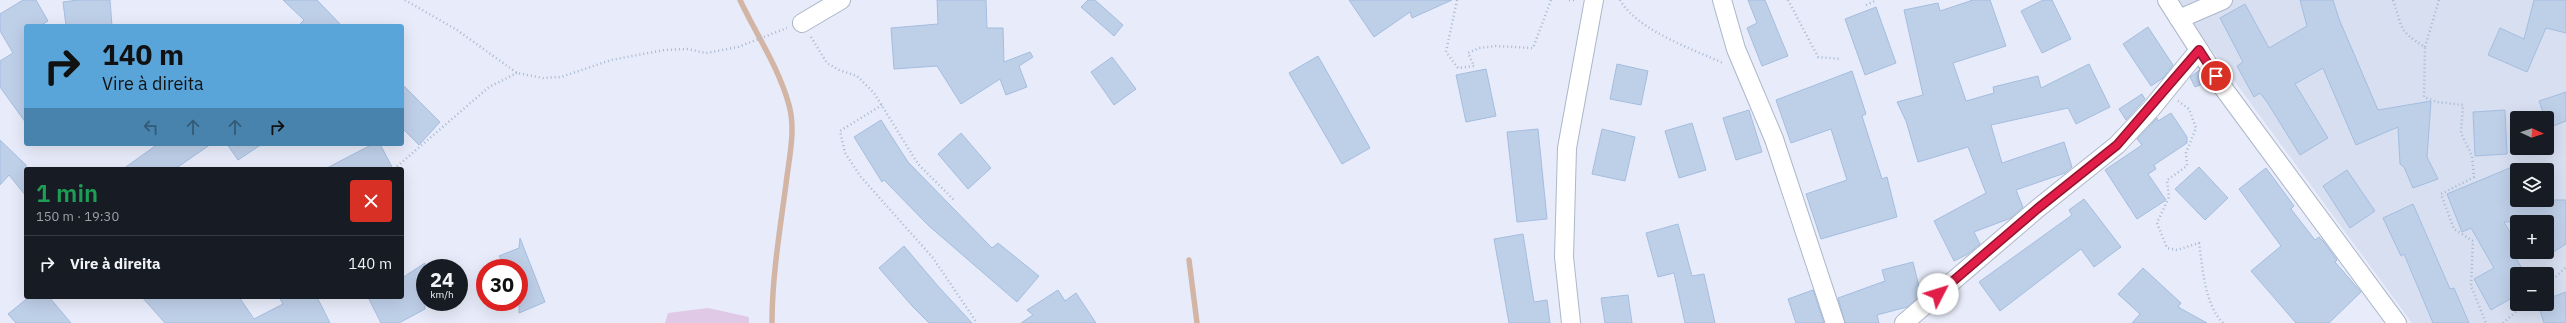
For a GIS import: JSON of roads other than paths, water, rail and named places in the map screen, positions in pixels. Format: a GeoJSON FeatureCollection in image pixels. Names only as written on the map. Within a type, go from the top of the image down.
{"type":"FeatureCollection","features":[{"type":"Feature","properties":{"kind":"street"},"geometry":{"type":"LineString","coordinates":[[802,23],[841,0]]}},
{"type":"Feature","properties":{"kind":"street"},"geometry":{"type":"LineString","coordinates":[[1570,323],[1564,257],[1567,148],[1594,0]]}},
{"type":"Feature","properties":{"kind":"street"},"geometry":{"type":"LineString","coordinates":[[1722,0],[1736,49],[1774,139],[1835,323]]}},
{"type":"Feature","properties":{"kind":"street"},"geometry":{"type":"LineString","coordinates":[[2167,0],[2224,89],[2398,323]]}},
{"type":"Feature","properties":{"kind":"street"},"geometry":{"type":"LineString","coordinates":[[2179,19],[2223,0]]}},
{"type":"Feature","properties":{"kind":"street"},"geometry":{"type":"LineString","coordinates":[[1904,323],[2037,209],[2117,145],[2165,92],[2199,50]]}},
{"type":"Feature","properties":{"kind":"waterway"},"geometry":{"type":"LineString","coordinates":[[740,0],[767,51],[785,91],[792,124],[791,144],[775,270],[772,323]]}},
{"type":"Feature","properties":{"kind":"waterway"},"geometry":{"type":"LineString","coordinates":[[1189,260],[1197,323]]}}]}
